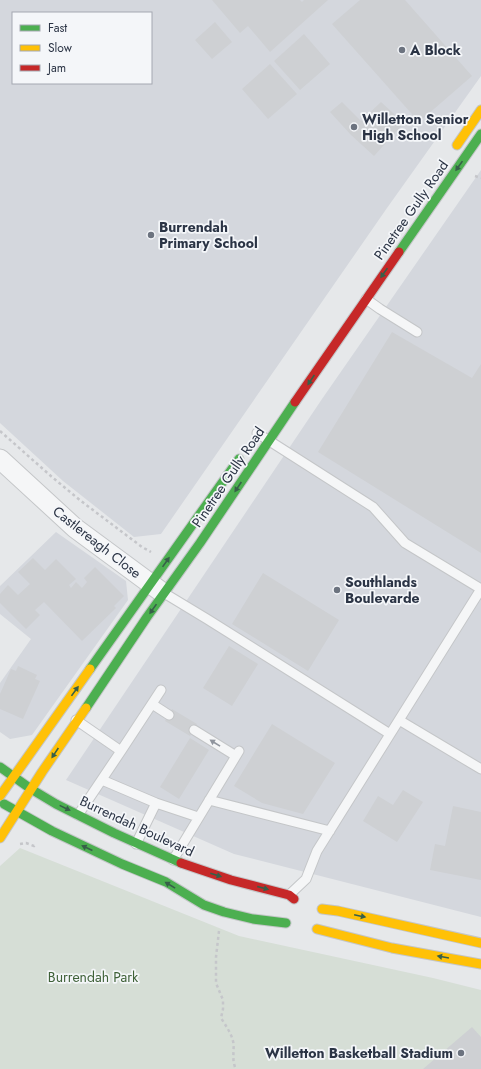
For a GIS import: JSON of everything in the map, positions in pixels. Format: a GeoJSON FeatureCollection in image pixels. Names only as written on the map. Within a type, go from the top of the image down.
{"type":"FeatureCollection","features":[{"type":"Feature","properties":{"kind":"main road","name":"Pinetree Gully Road"},"geometry":{"type":"LineString","coordinates":[[450,155],[481,110]]}},
{"type":"Feature","properties":{"kind":"main road","name":"Pinetree Gully Road"},"geometry":{"type":"LineString","coordinates":[[0,796],[62,709],[158,589],[269,441],[366,298],[481,134]]}},
{"type":"Feature","properties":{"kind":"main road","name":"Pinetree Gully Road"},"geometry":{"type":"LineString","coordinates":[[0,838],[77,720],[243,453]]}},
{"type":"Feature","properties":{"kind":"main road","name":"Burrendah Boulevard"},"geometry":{"type":"LineString","coordinates":[[0,767],[56,804],[136,844],[173,860],[290,899]]}},
{"type":"Feature","properties":{"kind":"main road"},"geometry":{"type":"LineString","coordinates":[[0,801],[52,831],[122,864],[166,882],[204,905],[252,919],[285,919],[292,930]]}},
{"type":"Feature","properties":{"kind":"main road"},"geometry":{"type":"LineString","coordinates":[[290,899],[305,896]]}},
{"type":"Feature","properties":{"kind":"main road"},"geometry":{"type":"LineString","coordinates":[[315,900],[322,909],[322,920],[314,930],[422,941],[481,943]]}},
{"type":"Feature","properties":{"kind":"main road"},"geometry":{"type":"LineString","coordinates":[[322,909],[338,911],[481,964]]}},
{"type":"Feature","properties":{"kind":"street","name":"Castlereagh Close"},"geometry":{"type":"LineString","coordinates":[[0,460],[75,528],[158,589]]}},
{"type":"Feature","properties":{"kind":"lane"},"geometry":{"type":"LineString","coordinates":[[366,298],[380,309],[417,332]]}},
{"type":"Feature","properties":{"kind":"lane"},"geometry":{"type":"LineString","coordinates":[[257,433],[373,506],[405,543],[481,589],[330,831],[318,851],[306,879],[290,899]]}},
{"type":"Feature","properties":{"kind":"lane"},"geometry":{"type":"LineString","coordinates":[[158,589],[390,734]]}},
{"type":"Feature","properties":{"kind":"lane"},"geometry":{"type":"LineString","coordinates":[[78,815],[161,690]]}},
{"type":"Feature","properties":{"kind":"lane"},"geometry":{"type":"LineString","coordinates":[[152,704],[169,715]]}},
{"type":"Feature","properties":{"kind":"lane"},"geometry":{"type":"LineString","coordinates":[[62,709],[121,751]]}},
{"type":"Feature","properties":{"kind":"lane"},"geometry":{"type":"LineString","coordinates":[[399,720],[481,769]]}},
{"type":"Feature","properties":{"kind":"lane"},"geometry":{"type":"LineString","coordinates":[[173,860],[208,800],[238,753],[194,730]]}},
{"type":"Feature","properties":{"kind":"lane"},"geometry":{"type":"LineString","coordinates":[[102,780],[156,803],[198,817]]}},
{"type":"Feature","properties":{"kind":"lane"},"geometry":{"type":"LineString","coordinates":[[208,800],[330,831]]}},
{"type":"Feature","properties":{"kind":"lane"},"geometry":{"type":"LineString","coordinates":[[136,844],[156,803]]}},
{"type":"Feature","properties":{"kind":"path"},"geometry":{"type":"LineString","coordinates":[[0,431],[81,501],[142,547],[153,553]]}},
{"type":"Feature","properties":{"kind":"path"},"geometry":{"type":"LineString","coordinates":[[18,844],[26,843],[34,846]]}},
{"type":"Feature","properties":{"kind":"path"},"geometry":{"type":"LineString","coordinates":[[224,912],[218,936],[216,983],[223,1000],[221,1018],[234,1042],[234,1064],[236,1069]]}},
{"type":"Feature","properties":{"kind":"shaded area","name":"Burrendah Primary School"},"geometry":{"type":"Polygon","coordinates":[[[0,0],[481,0],[481,76],[387,208],[161,534],[134,537],[63,481],[0,423],[0,0]]]}},
{"type":"Feature","properties":{"kind":"shaded area","name":"Southlands Boulevarde"},"geometry":{"type":"Polygon","coordinates":[[[481,170],[481,917],[234,854],[66,780],[322,399],[481,170]]]}},
{"type":"Feature","properties":{"kind":"shaded area"},"geometry":{"type":"Polygon","coordinates":[[[56,532],[126,581],[128,600],[32,735],[10,739],[0,732],[0,683],[31,639],[0,614],[0,586],[56,532]]]}},
{"type":"Feature","properties":{"kind":"green space","name":"Burrendah Park"},"geometry":{"type":"Polygon","coordinates":[[[20,848],[239,936],[433,978],[481,990],[481,1069],[0,1069],[0,866],[20,848]]]}},
{"type":"Feature","properties":{"kind":"building"},"geometry":{"type":"Polygon","coordinates":[[[212,0],[300,0],[302,2],[304,0],[328,0],[270,52],[248,26],[240,33],[212,0]]]}},
{"type":"Feature","properties":{"kind":"building","name":"A Block"},"geometry":{"type":"Polygon","coordinates":[[[360,0],[405,0],[472,76],[419,122],[332,24],[360,0]]]}},
{"type":"Feature","properties":{"kind":"building"},"geometry":{"type":"Polygon","coordinates":[[[215,22],[232,42],[212,59],[195,40],[215,22]]]}},
{"type":"Feature","properties":{"kind":"building"},"geometry":{"type":"Polygon","coordinates":[[[304,34],[330,64],[300,90],[274,61],[304,34]]]}},
{"type":"Feature","properties":{"kind":"building"},"geometry":{"type":"Polygon","coordinates":[[[270,64],[297,94],[268,119],[242,89],[270,64]]]}},
{"type":"Feature","properties":{"kind":"building"},"geometry":{"type":"Polygon","coordinates":[[[342,102],[361,121],[381,102],[404,123],[374,156],[351,135],[330,112],[342,102]]]}},
{"type":"Feature","properties":{"kind":"building"},"geometry":{"type":"Polygon","coordinates":[[[392,332],[472,378],[481,364],[481,553],[318,452],[392,332]]]}},
{"type":"Feature","properties":{"kind":"building"},"geometry":{"type":"Polygon","coordinates":[[[33,558],[45,570],[56,559],[76,579],[69,585],[71,588],[76,582],[82,588],[87,582],[84,578],[95,567],[124,596],[114,606],[116,608],[82,641],[44,602],[35,610],[40,615],[26,629],[0,603],[0,594],[8,585],[18,595],[30,584],[18,572],[33,558]]]}},
{"type":"Feature","properties":{"kind":"building"},"geometry":{"type":"Polygon","coordinates":[[[263,573],[339,620],[308,671],[232,624],[263,573]]]}},
{"type":"Feature","properties":{"kind":"building"},"geometry":{"type":"Polygon","coordinates":[[[229,646],[258,664],[232,706],[203,688],[229,646]]]}},
{"type":"Feature","properties":{"kind":"building"},"geometry":{"type":"Polygon","coordinates":[[[18,666],[37,675],[35,679],[40,681],[23,719],[0,709],[0,694],[11,669],[16,671],[18,666]]]}},
{"type":"Feature","properties":{"kind":"building"},"geometry":{"type":"Polygon","coordinates":[[[172,709],[197,724],[190,736],[165,721],[172,709]]]}},
{"type":"Feature","properties":{"kind":"building"},"geometry":{"type":"Polygon","coordinates":[[[272,724],[335,763],[303,814],[262,803],[234,786],[272,724]]]}},
{"type":"Feature","properties":{"kind":"building"},"geometry":{"type":"Polygon","coordinates":[[[190,738],[209,750],[179,799],[160,787],[190,738]]]}},
{"type":"Feature","properties":{"kind":"building"},"geometry":{"type":"Polygon","coordinates":[[[403,790],[423,802],[397,842],[363,821],[378,796],[393,805],[403,790]]]}},
{"type":"Feature","properties":{"kind":"building"},"geometry":{"type":"Polygon","coordinates":[[[453,806],[481,812],[481,880],[430,870],[435,844],[445,846],[453,806]]]}},
{"type":"Feature","properties":{"kind":"building","name":"Willetton Basketball Stadium"},"geometry":{"type":"Polygon","coordinates":[[[472,1027],[481,1037],[481,1069],[423,1069],[472,1027]]]}},
{"type":"Feature","properties":{"kind":"traffic: fast"},"geometry":{"type":"LineString","coordinates":[[399,252],[481,134]]}},
{"type":"Feature","properties":{"kind":"traffic: fast"},"geometry":{"type":"LineString","coordinates":[[86,708],[295,402]]}},
{"type":"Feature","properties":{"kind":"traffic: fast"},"geometry":{"type":"LineString","coordinates":[[90,669],[239,459]]}},
{"type":"Feature","properties":{"kind":"traffic: fast"},"geometry":{"type":"LineString","coordinates":[[0,767],[31,789],[56,804],[114,833],[181,863]]}},
{"type":"Feature","properties":{"kind":"traffic: fast"},"geometry":{"type":"LineString","coordinates":[[4,804],[52,831],[122,864],[166,882],[204,905],[224,912],[253,919],[286,923]]}},
{"type":"Feature","properties":{"kind":"traffic: slow"},"geometry":{"type":"LineString","coordinates":[[457,145],[481,110]]}},
{"type":"Feature","properties":{"kind":"traffic: slow"},"geometry":{"type":"LineString","coordinates":[[0,796],[90,669]]}},
{"type":"Feature","properties":{"kind":"traffic: slow"},"geometry":{"type":"LineString","coordinates":[[0,838],[42,772],[86,708]]}},
{"type":"Feature","properties":{"kind":"traffic: slow"},"geometry":{"type":"LineString","coordinates":[[322,909],[338,911],[481,943]]}},
{"type":"Feature","properties":{"kind":"traffic: slow"},"geometry":{"type":"LineString","coordinates":[[317,929],[392,948],[481,964]]}},
{"type":"Feature","properties":{"kind":"traffic: jam"},"geometry":{"type":"LineString","coordinates":[[295,402],[399,252]]}},
{"type":"Feature","properties":{"kind":"traffic: jam"},"geometry":{"type":"LineString","coordinates":[[181,863],[231,880],[289,895],[294,899]]}},
{"type":"Feature","properties":{"kind":"place","name":"A Block"},"geometry":{"type":"Point","coordinates":[402,50]}},
{"type":"Feature","properties":{"kind":"place","name":"Willetton Senior High School"},"geometry":{"type":"Point","coordinates":[354,127]}},
{"type":"Feature","properties":{"kind":"place","name":"Burrendah Primary School"},"geometry":{"type":"Point","coordinates":[151,235]}},
{"type":"Feature","properties":{"kind":"place","name":"Southlands Boulevarde"},"geometry":{"type":"Point","coordinates":[337,590]}},
{"type":"Feature","properties":{"kind":"place","name":"Willetton Basketball Stadium"},"geometry":{"type":"Point","coordinates":[461,1053]}}]}
